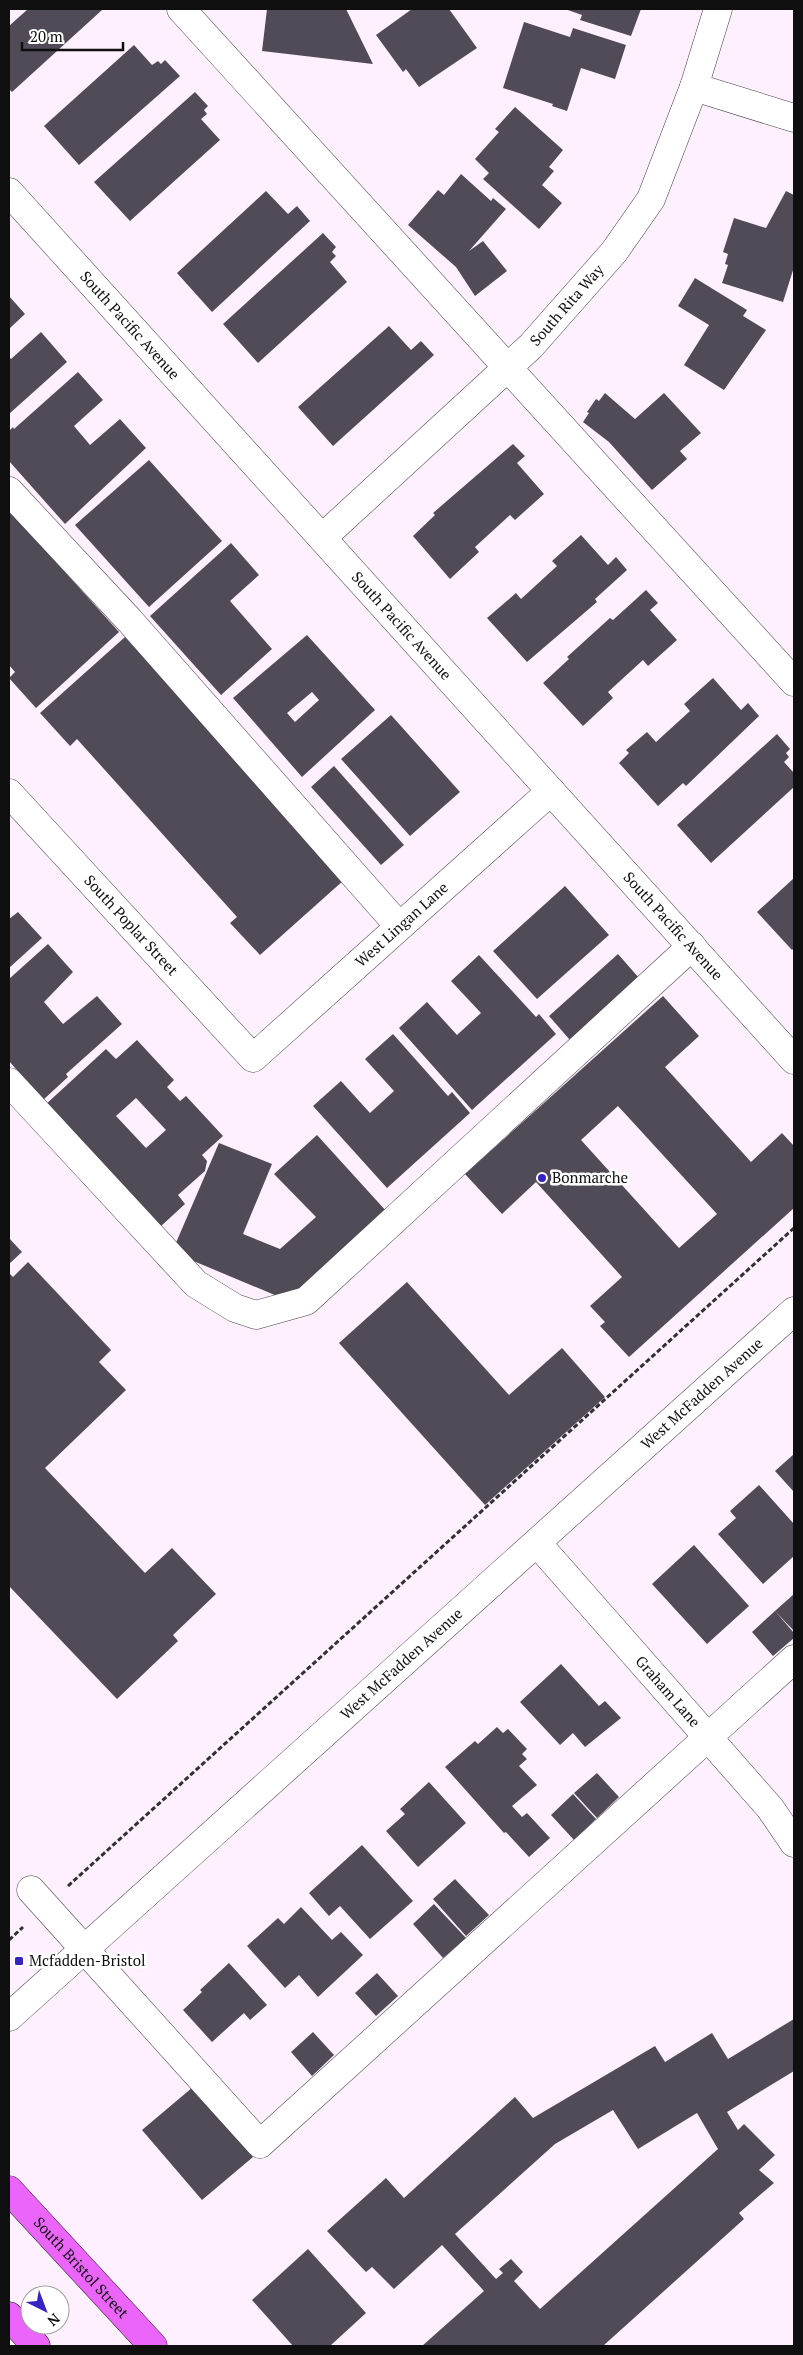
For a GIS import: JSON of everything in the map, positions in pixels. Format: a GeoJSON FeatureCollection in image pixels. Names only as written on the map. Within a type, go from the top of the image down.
{"type":"FeatureCollection","features":[{"type":"Feature","properties":{"kind":"main road","name":"South Bristol Street"},"geometry":{"type":"LineString","coordinates":[[9,2190],[153,2346]]}},
{"type":"Feature","properties":{"kind":"main road"},"geometry":{"type":"LineString","coordinates":[[9,2316],[36,2346]]}},
{"type":"Feature","properties":{"kind":"street"},"geometry":{"type":"LineString","coordinates":[[181,9],[794,682]]}},
{"type":"Feature","properties":{"kind":"street","name":"South Rita Way"},"geometry":{"type":"LineString","coordinates":[[322,538],[530,346],[614,252],[651,199],[694,87],[718,9]]}},
{"type":"Feature","properties":{"kind":"street"},"geometry":{"type":"LineString","coordinates":[[694,87],[794,118]]}},
{"type":"Feature","properties":{"kind":"street","name":"South Pacific Avenue"},"geometry":{"type":"LineString","coordinates":[[9,192],[794,1060]]}},
{"type":"Feature","properties":{"kind":"street"},"geometry":{"type":"LineString","coordinates":[[9,491],[130,621],[399,926]]}},
{"type":"Feature","properties":{"kind":"street","name":"West Lingan Lane"},"geometry":{"type":"LineString","coordinates":[[253,1058],[551,791]]}},
{"type":"Feature","properties":{"kind":"street","name":"South Poplar Street"},"geometry":{"type":"LineString","coordinates":[[9,793],[253,1058]]}},
{"type":"Feature","properties":{"kind":"street"},"geometry":{"type":"LineString","coordinates":[[9,1082],[196,1284],[235,1308],[256,1315],[306,1301],[692,946]]}},
{"type":"Feature","properties":{"kind":"street","name":"West McFadden Avenue"},"geometry":{"type":"LineString","coordinates":[[9,2017],[794,1311]]}},
{"type":"Feature","properties":{"kind":"street","name":"Graham Lane"},"geometry":{"type":"LineString","coordinates":[[537,1543],[770,1808],[794,1844]]}},
{"type":"Feature","properties":{"kind":"street"},"geometry":{"type":"LineString","coordinates":[[38,1898],[260,2144],[794,1659]]}},
{"type":"Feature","properties":{"kind":"path"},"geometry":{"type":"LineString","coordinates":[[9,1940],[38,1898],[794,1228]]}},
{"type":"Feature","properties":{"kind":"building"},"geometry":{"type":"Polygon","coordinates":[[[28,9],[102,10],[12,92],[9,89],[9,26],[28,9]]]}},
{"type":"Feature","properties":{"kind":"building"},"geometry":{"type":"Polygon","coordinates":[[[267,9],[346,9],[373,64],[262,51],[267,9]]]}},
{"type":"Feature","properties":{"kind":"building"},"geometry":{"type":"Polygon","coordinates":[[[412,9],[449,9],[477,48],[419,87],[406,69],[403,72],[376,35],[412,9]]]}},
{"type":"Feature","properties":{"kind":"building"},"geometry":{"type":"Polygon","coordinates":[[[565,9],[641,9],[631,36],[580,20],[582,15],[565,9]]]}},
{"type":"Feature","properties":{"kind":"building"},"geometry":{"type":"Polygon","coordinates":[[[524,22],[570,37],[573,28],[626,45],[615,79],[581,68],[567,111],[552,106],[553,104],[503,88],[524,22]]]}},
{"type":"Feature","properties":{"kind":"building"},"geometry":{"type":"Polygon","coordinates":[[[134,45],[152,65],[158,61],[161,64],[165,60],[180,76],[79,165],[44,126],[134,45]]]}},
{"type":"Feature","properties":{"kind":"building"},"geometry":{"type":"Polygon","coordinates":[[[195,92],[208,106],[204,110],[207,114],[201,119],[220,140],[130,221],[94,182],[195,92]]]}},
{"type":"Feature","properties":{"kind":"building"},"geometry":{"type":"Polygon","coordinates":[[[515,107],[563,150],[549,167],[554,171],[542,185],[562,203],[539,229],[483,179],[489,173],[475,159],[499,132],[495,129],[515,107]]]}},
{"type":"Feature","properties":{"kind":"building"},"geometry":{"type":"Polygon","coordinates":[[[461,174],[491,201],[493,198],[506,209],[469,251],[483,241],[507,271],[475,296],[456,267],[408,225],[438,190],[444,195],[461,174]]]}},
{"type":"Feature","properties":{"kind":"building"},"geometry":{"type":"Polygon","coordinates":[[[266,191],[288,214],[297,206],[310,221],[212,312],[177,273],[266,191]]]}},
{"type":"Feature","properties":{"kind":"building"},"geometry":{"type":"Polygon","coordinates":[[[786,191],[794,195],[794,267],[783,302],[722,283],[728,265],[725,264],[728,254],[723,252],[734,218],[766,228],[786,191]]]}},
{"type":"Feature","properties":{"kind":"building"},"geometry":{"type":"Polygon","coordinates":[[[323,233],[336,247],[332,252],[336,256],[330,262],[347,282],[258,363],[223,324],[323,233]]]}},
{"type":"Feature","properties":{"kind":"building"},"geometry":{"type":"Polygon","coordinates":[[[695,278],[747,310],[743,316],[766,330],[724,390],[684,365],[709,325],[678,306],[695,278]]]}},
{"type":"Feature","properties":{"kind":"building"},"geometry":{"type":"Polygon","coordinates":[[[9,296],[25,314],[9,329],[9,296]]]}},
{"type":"Feature","properties":{"kind":"building"},"geometry":{"type":"Polygon","coordinates":[[[389,326],[411,350],[421,341],[434,355],[333,446],[298,407],[389,326]]]}},
{"type":"Feature","properties":{"kind":"building"},"geometry":{"type":"Polygon","coordinates":[[[41,332],[67,362],[9,414],[9,357],[11,359],[41,332]]]}},
{"type":"Feature","properties":{"kind":"building"},"geometry":{"type":"Polygon","coordinates":[[[78,372],[103,400],[74,426],[90,445],[120,419],[146,448],[65,524],[9,461],[9,431],[13,427],[14,429],[78,372]]]}},
{"type":"Feature","properties":{"kind":"building"},"geometry":{"type":"Polygon","coordinates":[[[605,393],[635,419],[664,393],[701,433],[680,451],[687,459],[652,490],[609,442],[583,422],[596,399],[599,401],[605,393]]]}},
{"type":"Feature","properties":{"kind":"building"},"geometry":{"type":"Polygon","coordinates":[[[513,444],[525,456],[517,463],[544,494],[515,520],[510,515],[475,547],[479,552],[450,579],[413,536],[435,515],[433,513],[513,444]]]}},
{"type":"Feature","properties":{"kind":"building"},"geometry":{"type":"Polygon","coordinates":[[[149,460],[222,541],[149,607],[75,525],[149,460]]]}},
{"type":"Feature","properties":{"kind":"building"},"geometry":{"type":"Polygon","coordinates":[[[9,510],[119,632],[36,708],[9,678],[15,672],[9,665],[9,510]]]}},
{"type":"Feature","properties":{"kind":"building"},"geometry":{"type":"Polygon","coordinates":[[[581,535],[608,565],[616,557],[627,570],[595,599],[597,602],[527,662],[487,618],[516,593],[521,599],[557,566],[552,561],[581,535]]]}},
{"type":"Feature","properties":{"kind":"building"},"geometry":{"type":"Polygon","coordinates":[[[231,543],[259,575],[230,601],[272,649],[221,695],[150,616],[231,543]]]}},
{"type":"Feature","properties":{"kind":"building"},"geometry":{"type":"Polygon","coordinates":[[[646,590],[658,603],[650,610],[677,640],[648,666],[643,660],[608,692],[613,698],[583,726],[543,683],[569,659],[567,657],[610,618],[613,620],[646,590]]]}},
{"type":"Feature","properties":{"kind":"building"},"geometry":{"type":"Polygon","coordinates":[[[307,635],[375,710],[302,777],[233,698],[307,635]],[[312,692],[287,713],[295,722],[319,700],[312,692]]]}},
{"type":"Feature","properties":{"kind":"building"},"geometry":{"type":"Polygon","coordinates":[[[125,637],[344,880],[260,955],[230,923],[237,917],[77,739],[70,746],[40,713],[125,637]]]}},
{"type":"Feature","properties":{"kind":"building"},"geometry":{"type":"Polygon","coordinates":[[[713,678],[741,710],[748,703],[759,716],[686,786],[683,783],[658,806],[619,763],[629,753],[626,750],[647,732],[656,742],[690,711],[684,704],[713,678]]]}},
{"type":"Feature","properties":{"kind":"building"},"geometry":{"type":"Polygon","coordinates":[[[391,715],[460,792],[410,836],[341,759],[391,715]]]}},
{"type":"Feature","properties":{"kind":"building"},"geometry":{"type":"Polygon","coordinates":[[[777,734],[790,749],[786,753],[789,757],[784,762],[794,773],[794,787],[711,863],[677,825],[777,734]]]}},
{"type":"Feature","properties":{"kind":"building"},"geometry":{"type":"Polygon","coordinates":[[[334,766],[404,845],[381,865],[311,787],[334,766]]]}},
{"type":"Feature","properties":{"kind":"building"},"geometry":{"type":"Polygon","coordinates":[[[794,878],[794,948],[792,950],[757,912],[794,878]]]}},
{"type":"Feature","properties":{"kind":"building"},"geometry":{"type":"Polygon","coordinates":[[[565,886],[609,935],[537,999],[493,951],[565,886]]]}},
{"type":"Feature","properties":{"kind":"building"},"geometry":{"type":"Polygon","coordinates":[[[18,912],[42,938],[9,968],[9,919],[18,912]]]}},
{"type":"Feature","properties":{"kind":"building"},"geometry":{"type":"Polygon","coordinates":[[[48,944],[73,972],[44,1002],[63,1024],[97,996],[122,1024],[66,1074],[68,1077],[43,1100],[9,1061],[9,979],[48,944]]]}},
{"type":"Feature","properties":{"kind":"building"},"geometry":{"type":"Polygon","coordinates":[[[618,954],[639,978],[570,1040],[549,1016],[618,954]]]}},
{"type":"Feature","properties":{"kind":"building"},"geometry":{"type":"Polygon","coordinates":[[[479,955],[536,1017],[539,1014],[556,1034],[472,1110],[399,1028],[427,1002],[457,1035],[481,1013],[451,981],[479,955]]]}},
{"type":"Feature","properties":{"kind":"building","name":"Bonmarche"},"geometry":{"type":"Polygon","coordinates":[[[663,996],[699,1036],[665,1067],[751,1162],[782,1133],[794,1146],[794,1208],[629,1357],[600,1326],[605,1322],[590,1306],[622,1277],[536,1182],[502,1214],[465,1174],[663,996]],[[618,1106],[581,1140],[679,1248],[717,1214],[618,1106]]]}},
{"type":"Feature","properties":{"kind":"building"},"geometry":{"type":"Polygon","coordinates":[[[393,1034],[448,1096],[452,1092],[470,1113],[387,1188],[313,1106],[341,1081],[370,1113],[394,1091],[365,1059],[393,1034]]]}},
{"type":"Feature","properties":{"kind":"building"},"geometry":{"type":"Polygon","coordinates":[[[137,1040],[174,1080],[167,1087],[180,1101],[186,1096],[223,1136],[202,1155],[207,1161],[205,1171],[178,1195],[185,1204],[160,1227],[44,1106],[106,1049],[116,1059],[137,1040]],[[136,1098],[116,1116],[146,1148],[166,1130],[136,1098]]]}},
{"type":"Feature","properties":{"kind":"building"},"geometry":{"type":"Polygon","coordinates":[[[317,1135],[387,1212],[289,1301],[172,1252],[219,1143],[272,1164],[243,1234],[280,1249],[316,1217],[274,1174],[317,1135]]]}},
{"type":"Feature","properties":{"kind":"building"},"geometry":{"type":"Polygon","coordinates":[[[9,1238],[22,1252],[9,1264],[9,1238]]]}},
{"type":"Feature","properties":{"kind":"building"},"geometry":{"type":"Polygon","coordinates":[[[28,1262],[111,1350],[99,1362],[126,1390],[45,1468],[145,1573],[172,1548],[216,1594],[173,1635],[178,1641],[117,1699],[9,1586],[9,1273],[13,1277],[28,1262]]]}},
{"type":"Feature","properties":{"kind":"building"},"geometry":{"type":"Polygon","coordinates":[[[407,1282],[509,1395],[562,1348],[605,1397],[485,1505],[339,1343],[407,1282]]]}},
{"type":"Feature","properties":{"kind":"building"},"geometry":{"type":"Polygon","coordinates":[[[794,1454],[794,1492],[775,1471],[794,1454]]]}},
{"type":"Feature","properties":{"kind":"building"},"geometry":{"type":"Polygon","coordinates":[[[759,1485],[794,1524],[794,1556],[763,1584],[718,1534],[736,1518],[730,1511],[759,1485]]]}},
{"type":"Feature","properties":{"kind":"building"},"geometry":{"type":"Polygon","coordinates":[[[694,1545],[749,1606],[707,1644],[652,1584],[694,1545]]]}},
{"type":"Feature","properties":{"kind":"building"},"geometry":{"type":"Polygon","coordinates":[[[794,1594],[794,1631],[775,1611],[794,1594]]]}},
{"type":"Feature","properties":{"kind":"building"},"geometry":{"type":"Polygon","coordinates":[[[775,1611],[794,1633],[794,1638],[773,1656],[752,1632],[775,1611]]]}},
{"type":"Feature","properties":{"kind":"building"},"geometry":{"type":"Polygon","coordinates":[[[561,1664],[599,1706],[605,1701],[621,1718],[585,1747],[573,1733],[560,1745],[520,1702],[561,1664]]]}},
{"type":"Feature","properties":{"kind":"building"},"geometry":{"type":"Polygon","coordinates":[[[497,1727],[503,1733],[508,1729],[527,1749],[522,1754],[527,1759],[519,1766],[537,1785],[512,1806],[522,1817],[527,1813],[550,1838],[529,1857],[506,1832],[504,1833],[445,1767],[475,1741],[478,1744],[497,1727]]]}},
{"type":"Feature","properties":{"kind":"building"},"geometry":{"type":"Polygon","coordinates":[[[597,1773],[619,1797],[597,1818],[574,1793],[597,1773]]]}},
{"type":"Feature","properties":{"kind":"building"},"geometry":{"type":"Polygon","coordinates":[[[429,1782],[466,1823],[418,1867],[386,1831],[405,1814],[400,1809],[429,1782]]]}},
{"type":"Feature","properties":{"kind":"building"},"geometry":{"type":"Polygon","coordinates":[[[573,1794],[596,1819],[574,1840],[551,1815],[573,1794]]]}},
{"type":"Feature","properties":{"kind":"building"},"geometry":{"type":"Polygon","coordinates":[[[362,1845],[413,1901],[370,1939],[340,1906],[329,1916],[309,1893],[362,1845]]]}},
{"type":"Feature","properties":{"kind":"building"},"geometry":{"type":"Polygon","coordinates":[[[455,1879],[489,1915],[466,1936],[433,1899],[455,1879]]]}},
{"type":"Feature","properties":{"kind":"building"},"geometry":{"type":"Polygon","coordinates":[[[434,1904],[466,1938],[443,1958],[413,1924],[434,1904]]]}},
{"type":"Feature","properties":{"kind":"building"},"geometry":{"type":"Polygon","coordinates":[[[301,1907],[332,1940],[341,1932],[363,1955],[318,1997],[299,1975],[285,1988],[247,1946],[278,1918],[284,1924],[301,1907]]]}},
{"type":"Feature","properties":{"kind":"building"},"geometry":{"type":"Polygon","coordinates":[[[229,1963],[267,2005],[250,2020],[244,2013],[212,2042],[183,2010],[202,1992],[200,1990],[229,1963]]]}},
{"type":"Feature","properties":{"kind":"building"},"geometry":{"type":"Polygon","coordinates":[[[377,1973],[398,1996],[376,2016],[355,1993],[377,1973]]]}},
{"type":"Feature","properties":{"kind":"building"},"geometry":{"type":"Polygon","coordinates":[[[794,2019],[794,2071],[727,2112],[738,2130],[744,2124],[775,2155],[759,2170],[774,2183],[739,2213],[744,2219],[603,2346],[422,2346],[484,2291],[442,2245],[394,2289],[372,2267],[366,2272],[327,2231],[386,2178],[404,2198],[515,2097],[533,2118],[655,2046],[665,2062],[712,2033],[728,2059],[794,2019]],[[613,2110],[555,2144],[455,2234],[496,2279],[503,2273],[499,2269],[511,2259],[523,2272],[514,2281],[540,2309],[718,2149],[697,2113],[638,2149],[613,2110]]]}},
{"type":"Feature","properties":{"kind":"building"},"geometry":{"type":"Polygon","coordinates":[[[313,2032],[334,2055],[312,2076],[291,2052],[313,2032]]]}},
{"type":"Feature","properties":{"kind":"building"},"geometry":{"type":"Polygon","coordinates":[[[193,2087],[253,2157],[202,2200],[142,2130],[193,2087]]]}},
{"type":"Feature","properties":{"kind":"building"},"geometry":{"type":"Polygon","coordinates":[[[308,2249],[366,2313],[330,2346],[293,2346],[252,2300],[308,2249]]]}},
{"type":"Feature","properties":{"kind":"place","name":"Bonmarche"},"geometry":{"type":"Point","coordinates":[542,1178]}},
{"type":"Feature","properties":{"kind":"place","name":"Mcfadden-Bristol"},"geometry":{"type":"Point","coordinates":[19,1961]}}]}
